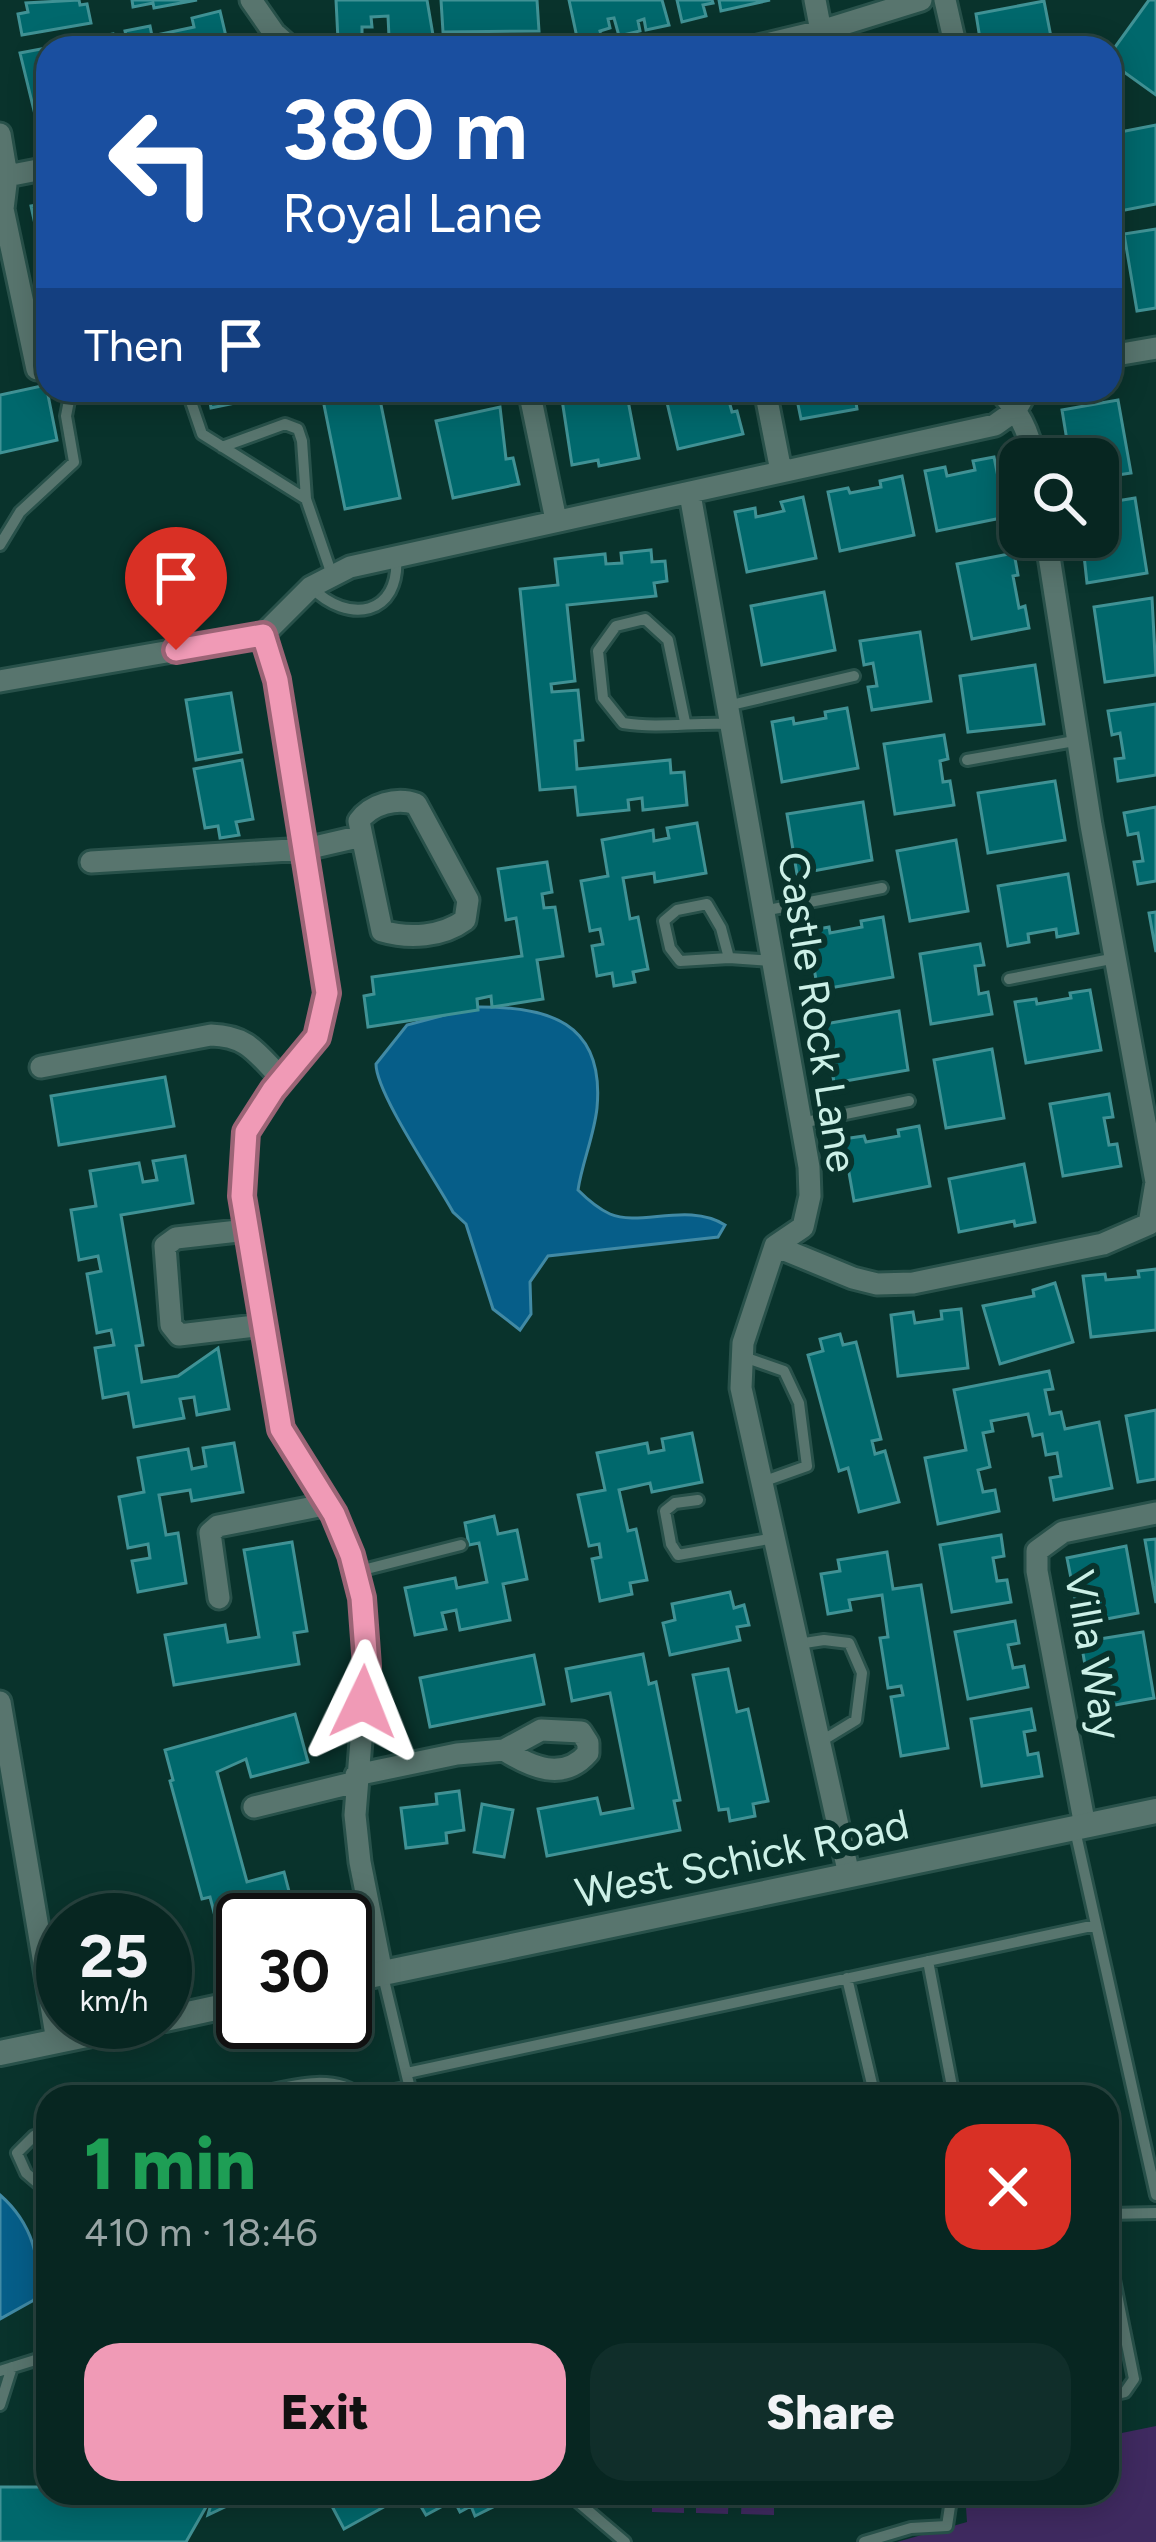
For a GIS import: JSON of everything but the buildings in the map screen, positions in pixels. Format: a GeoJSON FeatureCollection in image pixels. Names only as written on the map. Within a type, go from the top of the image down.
{"type":"FeatureCollection","features":[{"type":"Feature","properties":{"kind":"street"},"geometry":{"type":"LineString","coordinates":[[250,0],[277,36]]}},
{"type":"Feature","properties":{"kind":"street"},"geometry":{"type":"LineString","coordinates":[[815,0],[821,31]]}},
{"type":"Feature","properties":{"kind":"street"},"geometry":{"type":"LineString","coordinates":[[800,36],[921,0]]}},
{"type":"Feature","properties":{"kind":"street"},"geometry":{"type":"LineString","coordinates":[[945,0],[953,36]]}},
{"type":"Feature","properties":{"kind":"street"},"geometry":{"type":"LineString","coordinates":[[0,134],[7,176],[4,208],[36,364]]}},
{"type":"Feature","properties":{"kind":"street"},"geometry":{"type":"LineString","coordinates":[[7,176],[36,170]]}},
{"type":"Feature","properties":{"kind":"street"},"geometry":{"type":"LineString","coordinates":[[1122,354],[1156,348]]}},
{"type":"Feature","properties":{"kind":"street"},"geometry":{"type":"LineString","coordinates":[[531,402],[556,520]]}},
{"type":"Feature","properties":{"kind":"street"},"geometry":{"type":"LineString","coordinates":[[767,402],[781,471]]}},
{"type":"Feature","properties":{"kind":"street"},"geometry":{"type":"LineString","coordinates":[[0,681],[263,635],[311,587],[332,575],[396,556],[995,425],[1020,402]]}},
{"type":"Feature","properties":{"kind":"street"},"geometry":{"type":"LineString","coordinates":[[1022,402],[1030,438]]}},
{"type":"Feature","properties":{"kind":"street","name":"Castle Rock Lane"},"geometry":{"type":"LineString","coordinates":[[690,494],[809,1167],[803,1227],[775,1246],[742,1356],[741,1388],[849,1875]]}},
{"type":"Feature","properties":{"kind":"street"},"geometry":{"type":"LineString","coordinates":[[775,1246],[853,1278],[877,1284],[913,1283],[1115,1240],[1149,1224],[1156,1182],[1050,558]]}},
{"type":"Feature","properties":{"kind":"street"},"geometry":{"type":"LineString","coordinates":[[263,635],[277,680],[327,993],[317,1037],[246,1132],[241,1174],[281,1429],[329,1504],[362,1598],[367,1666],[356,1778],[360,1862],[382,1973]]}},
{"type":"Feature","properties":{"kind":"street"},"geometry":{"type":"LineString","coordinates":[[398,801],[416,804],[468,900],[465,920],[435,933],[382,931],[362,836],[359,821],[370,809],[398,801]]}},
{"type":"Feature","properties":{"kind":"street"},"geometry":{"type":"LineString","coordinates":[[91,862],[306,849],[362,836]]}},
{"type":"Feature","properties":{"kind":"street"},"geometry":{"type":"LineString","coordinates":[[41,1067],[211,1035],[233,1036],[245,1041],[282,1079]]}},
{"type":"Feature","properties":{"kind":"street"},"geometry":{"type":"LineString","coordinates":[[247,1230],[176,1238],[165,1246],[171,1325],[179,1335],[263,1325]]}},
{"type":"Feature","properties":{"kind":"street"},"geometry":{"type":"LineString","coordinates":[[219,1598],[210,1548],[210,1533],[218,1526],[329,1504]]}},
{"type":"Feature","properties":{"kind":"street","name":"Villa Way"},"geometry":{"type":"LineString","coordinates":[[1080,1827],[1036,1571],[1037,1551],[1063,1532],[1156,1513]]}},
{"type":"Feature","properties":{"kind":"street"},"geometry":{"type":"LineString","coordinates":[[0,1702],[36,1916]]}},
{"type":"Feature","properties":{"kind":"street"},"geometry":{"type":"LineString","coordinates":[[254,1807],[457,1754],[504,1750]]}},
{"type":"Feature","properties":{"kind":"street","name":"West Schick Road"},"geometry":{"type":"LineString","coordinates":[[372,1975],[1156,1811]]}},
{"type":"Feature","properties":{"kind":"street"},"geometry":{"type":"LineString","coordinates":[[0,2053],[36,2045]]}},
{"type":"Feature","properties":{"kind":"lane"},"geometry":{"type":"LineString","coordinates":[[0,545],[20,512],[74,463],[66,416],[69,402]]}},
{"type":"Feature","properties":{"kind":"lane"},"geometry":{"type":"LineString","coordinates":[[191,402],[202,434],[306,499]]}},
{"type":"Feature","properties":{"kind":"lane"},"geometry":{"type":"LineString","coordinates":[[222,447],[285,424],[298,429],[306,499],[332,575]]}},
{"type":"Feature","properties":{"kind":"lane"},"geometry":{"type":"LineString","coordinates":[[311,587],[328,605],[354,611],[382,603],[398,578],[396,556]]}},
{"type":"Feature","properties":{"kind":"lane"},"geometry":{"type":"LineString","coordinates":[[685,722],[668,640],[645,620],[616,626],[598,651],[603,698],[623,723],[660,729],[729,715],[854,676]]}},
{"type":"Feature","properties":{"kind":"lane"},"geometry":{"type":"LineString","coordinates":[[967,760],[1080,740]]}},
{"type":"Feature","properties":{"kind":"lane"},"geometry":{"type":"LineString","coordinates":[[763,911],[882,888]]}},
{"type":"Feature","properties":{"kind":"lane"},"geometry":{"type":"LineString","coordinates":[[729,958],[721,928],[707,904],[677,910],[664,922],[670,948],[680,961],[772,961]]}},
{"type":"Feature","properties":{"kind":"lane"},"geometry":{"type":"LineString","coordinates":[[1009,979],[1116,958]]}},
{"type":"Feature","properties":{"kind":"lane"},"geometry":{"type":"LineString","coordinates":[[801,1123],[909,1101]]}},
{"type":"Feature","properties":{"kind":"lane"},"geometry":{"type":"LineString","coordinates":[[742,1356],[784,1371],[799,1403],[807,1466],[762,1482]]}},
{"type":"Feature","properties":{"kind":"lane"},"geometry":{"type":"LineString","coordinates":[[698,1500],[675,1503],[665,1511],[678,1555],[775,1538]]}},
{"type":"Feature","properties":{"kind":"lane"},"geometry":{"type":"LineString","coordinates":[[355,1572],[461,1545]]}},
{"type":"Feature","properties":{"kind":"lane"},"geometry":{"type":"LineString","coordinates":[[798,1644],[849,1642],[862,1673],[856,1720],[820,1742]]}},
{"type":"Feature","properties":{"kind":"lane"},"geometry":{"type":"LineString","coordinates":[[1080,1827],[1096,1925],[1156,2195]]}},
{"type":"Feature","properties":{"kind":"lane"},"geometry":{"type":"LineString","coordinates":[[407,2073],[1096,1925]]}},
{"type":"Feature","properties":{"kind":"lane"},"geometry":{"type":"LineString","coordinates":[[928,1961],[952,2085]]}},
{"type":"Feature","properties":{"kind":"lane"},"geometry":{"type":"LineString","coordinates":[[382,1973],[410,2085]]}},
{"type":"Feature","properties":{"kind":"lane"},"geometry":{"type":"LineString","coordinates":[[847,1978],[872,2085]]}},
{"type":"Feature","properties":{"kind":"lane"},"geometry":{"type":"LineString","coordinates":[[303,2085],[347,2085]]}},
{"type":"Feature","properties":{"kind":"lane"},"geometry":{"type":"LineString","coordinates":[[36,2136],[17,2153],[36,2182]]}},
{"type":"Feature","properties":{"kind":"lane"},"geometry":{"type":"LineString","coordinates":[[1119,2214],[1156,2212]]}},
{"type":"Feature","properties":{"kind":"lane"},"geometry":{"type":"LineString","coordinates":[[1119,2307],[1133,2379],[1119,2393]]}},
{"type":"Feature","properties":{"kind":"lane"},"geometry":{"type":"LineString","coordinates":[[0,2404],[6,2369],[36,2360]]}},
{"type":"Feature","properties":{"kind":"lane"},"geometry":{"type":"LineString","coordinates":[[582,2505],[625,2542]]}},
{"type":"Feature","properties":{"kind":"lane"},"geometry":{"type":"LineString","coordinates":[[864,2542],[911,2528],[947,2526],[950,2505]]}},
{"type":"Feature","properties":{"kind":"shaded area"},"geometry":{"type":"Polygon","coordinates":[[[1156,2426],[1156,2542],[897,2542],[967,2522],[966,2505],[1119,2505],[1119,2434],[1156,2426]]]}},
{"type":"Feature","properties":{"kind":"shaded area"},"geometry":{"type":"Polygon","coordinates":[[[652,2505],[684,2505],[684,2513],[652,2512],[652,2505]]]}},
{"type":"Feature","properties":{"kind":"shaded area"},"geometry":{"type":"Polygon","coordinates":[[[696,2505],[728,2505],[728,2514],[696,2513],[696,2505]]]}},
{"type":"Feature","properties":{"kind":"shaded area"},"geometry":{"type":"Polygon","coordinates":[[[741,2505],[774,2505],[774,2515],[741,2514],[741,2505]]]}},
{"type":"Feature","properties":{"kind":"water"},"geometry":{"type":"Polygon","coordinates":[[[475,1007],[547,1016],[581,1038],[591,1055],[597,1108],[578,1190],[606,1212],[622,1217],[711,1218],[725,1225],[718,1237],[548,1256],[530,1282],[531,1314],[520,1330],[493,1309],[466,1224],[453,1212],[408,1136],[376,1064],[407,1025],[475,1007]]]}},
{"type":"Feature","properties":{"kind":"water"},"geometry":{"type":"Polygon","coordinates":[[[0,2195],[20,2217],[32,2243],[36,2290],[34,2300],[0,2319],[0,2195]]]}},
{"type":"Feature","properties":{"kind":"route"},"geometry":{"type":"LineString","coordinates":[[176,650],[263,635],[277,680],[327,993],[317,1037],[246,1132],[242,1196],[281,1429],[334,1514],[362,1598],[367,1666],[363,1702]]}}]}
